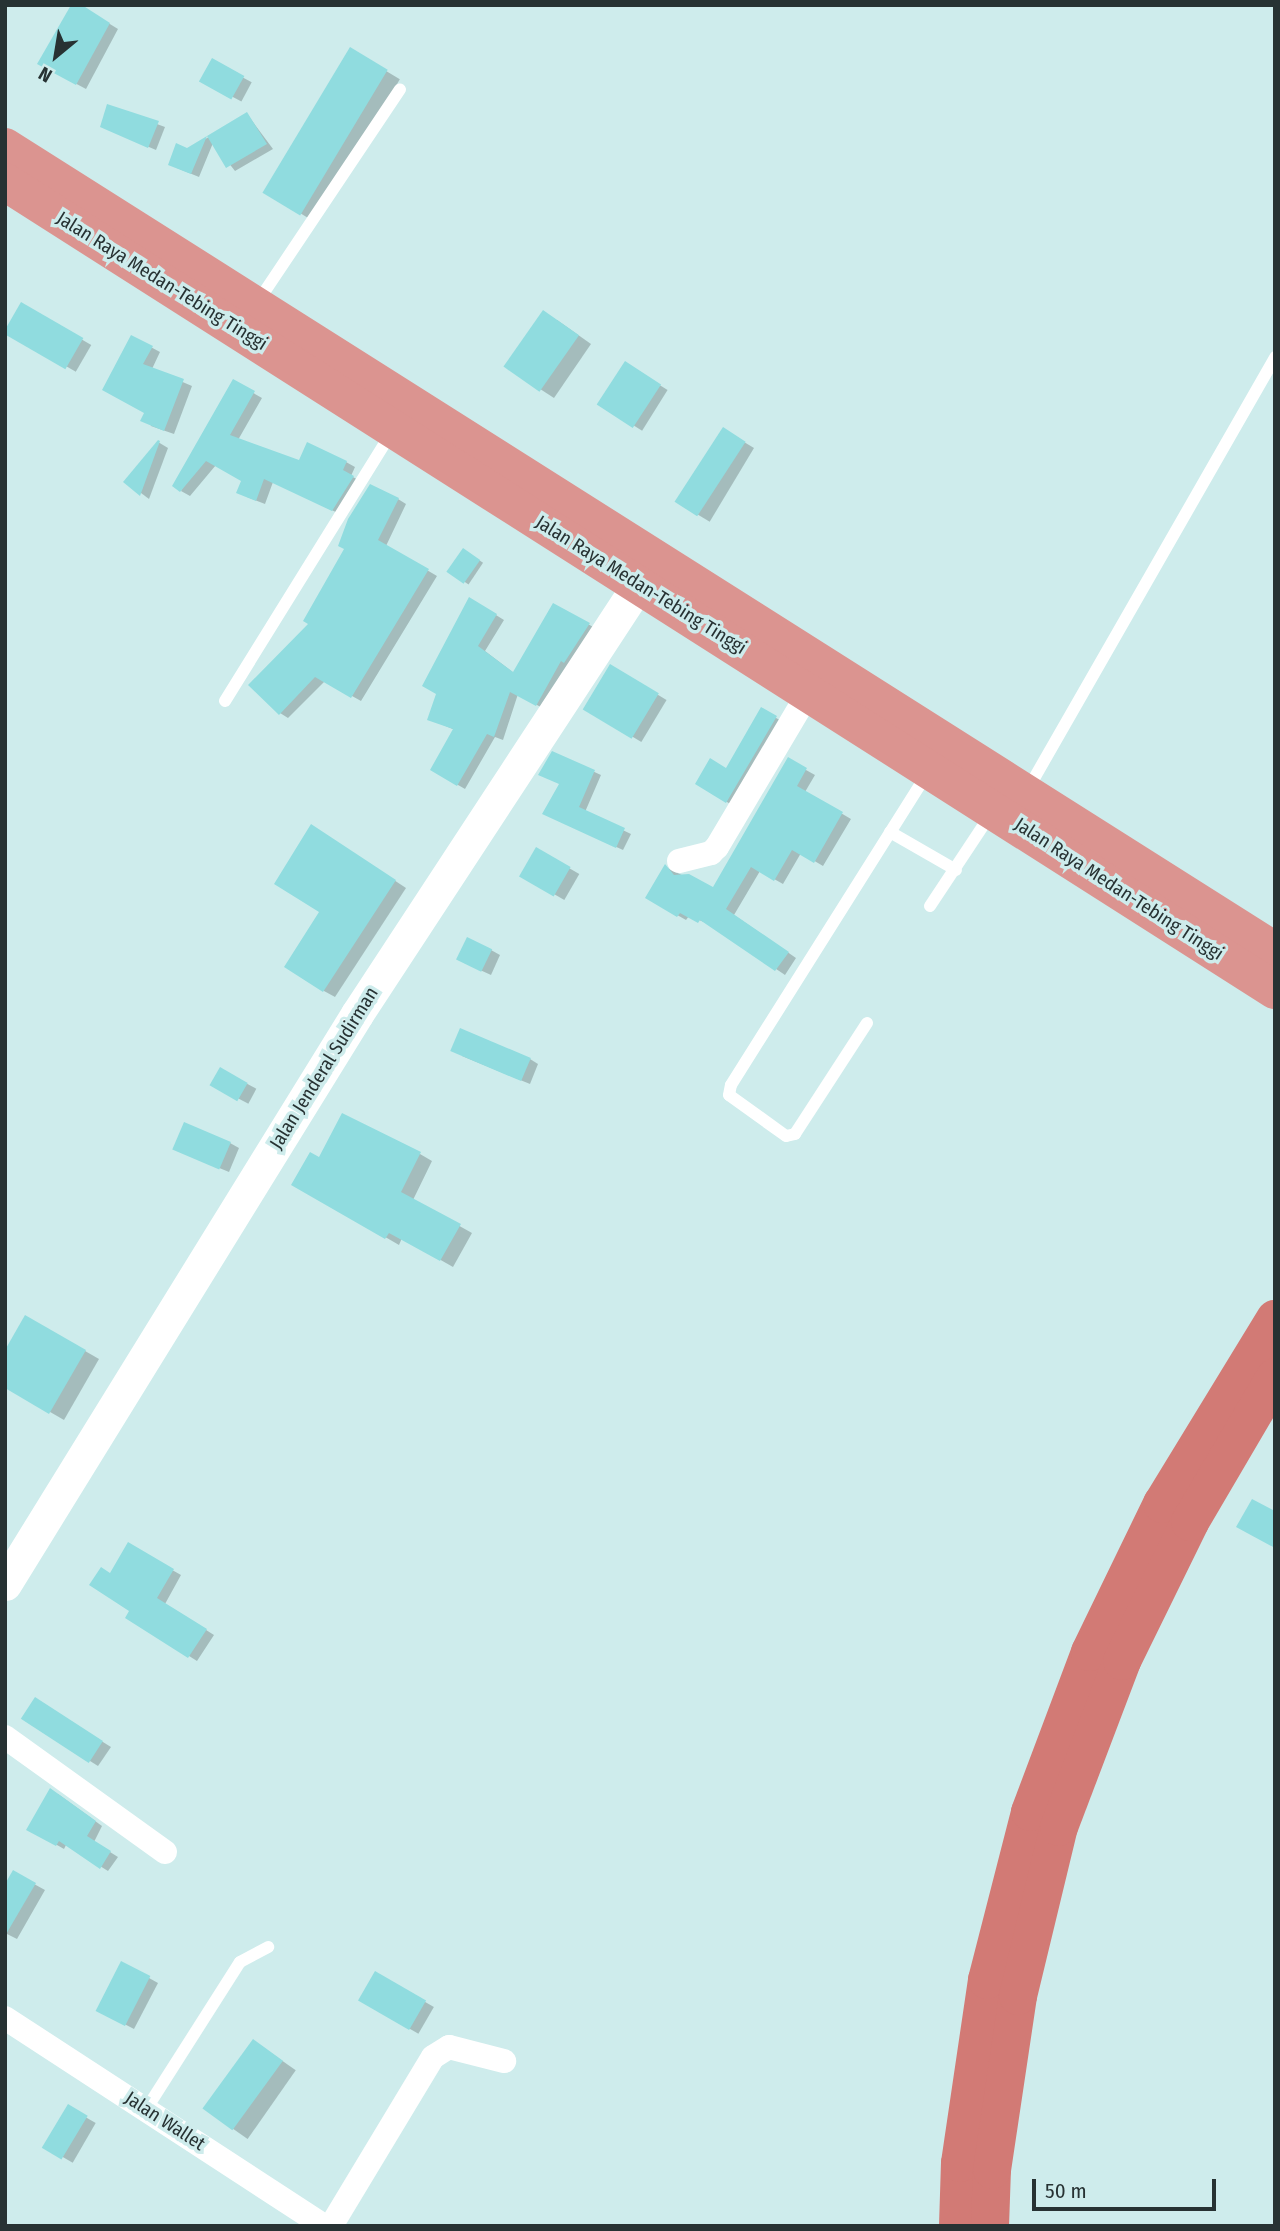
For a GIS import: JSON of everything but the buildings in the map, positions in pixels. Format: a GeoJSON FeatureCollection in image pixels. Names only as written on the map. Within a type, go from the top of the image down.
{"type":"FeatureCollection","features":[{"type":"Feature","properties":{"kind":"highway","name":"Jalan Raya Medan-Tebing Tinggi"},"geometry":{"type":"LineString","coordinates":[[5,147],[394,428],[647,571],[809,692],[931,768],[1010,800],[1275,990]]}},
{"type":"Feature","properties":{"kind":"highway","name":"Jalan Raya Medan-Tebing Tinggi"},"geometry":{"type":"LineString","coordinates":[[5,182],[190,282],[255,307],[647,571],[1010,800],[1275,951]]}},
{"type":"Feature","properties":{"kind":"highway"},"geometry":{"type":"LineString","coordinates":[[958,2226],[960,2163],[987,1980],[1030,1812],[1090,1652],[1162,1504],[1275,1319]]}},
{"type":"Feature","properties":{"kind":"highway"},"geometry":{"type":"LineString","coordinates":[[990,2226],[992,2170],[1018,1996],[1059,1827],[1122,1661],[1190,1522],[1275,1377]]}},
{"type":"Feature","properties":{"kind":"main road","name":"Jalan Jenderal Sudirman"},"geometry":{"type":"LineString","coordinates":[[5,1584],[14,1552],[357,1014],[647,571]]}},
{"type":"Feature","properties":{"kind":"street"},"geometry":{"type":"LineString","coordinates":[[679,860],[711,853],[717,847],[809,692]]}},
{"type":"Feature","properties":{"kind":"street"},"geometry":{"type":"LineString","coordinates":[[5,1737],[165,1852]]}},
{"type":"Feature","properties":{"kind":"street","name":"Jalan Wallet"},"geometry":{"type":"LineString","coordinates":[[5,2018],[147,2108],[324,2226]]}},
{"type":"Feature","properties":{"kind":"street"},"geometry":{"type":"LineString","coordinates":[[331,2226],[433,2057],[449,2047],[504,2061]]}},
{"type":"Feature","properties":{"kind":"lane"},"geometry":{"type":"LineString","coordinates":[[255,307],[400,89]]}},
{"type":"Feature","properties":{"kind":"lane"},"geometry":{"type":"LineString","coordinates":[[930,906],[1010,800],[1275,357]]}},
{"type":"Feature","properties":{"kind":"lane"},"geometry":{"type":"LineString","coordinates":[[225,701],[394,428]]}},
{"type":"Feature","properties":{"kind":"lane"},"geometry":{"type":"LineString","coordinates":[[867,1023],[795,1134],[786,1136],[729,1095],[731,1085],[931,768]]}},
{"type":"Feature","properties":{"kind":"lane"},"geometry":{"type":"LineString","coordinates":[[890,832],[956,870]]}},
{"type":"Feature","properties":{"kind":"lane"},"geometry":{"type":"LineString","coordinates":[[147,2108],[240,1962],[268,1947]]}}]}
